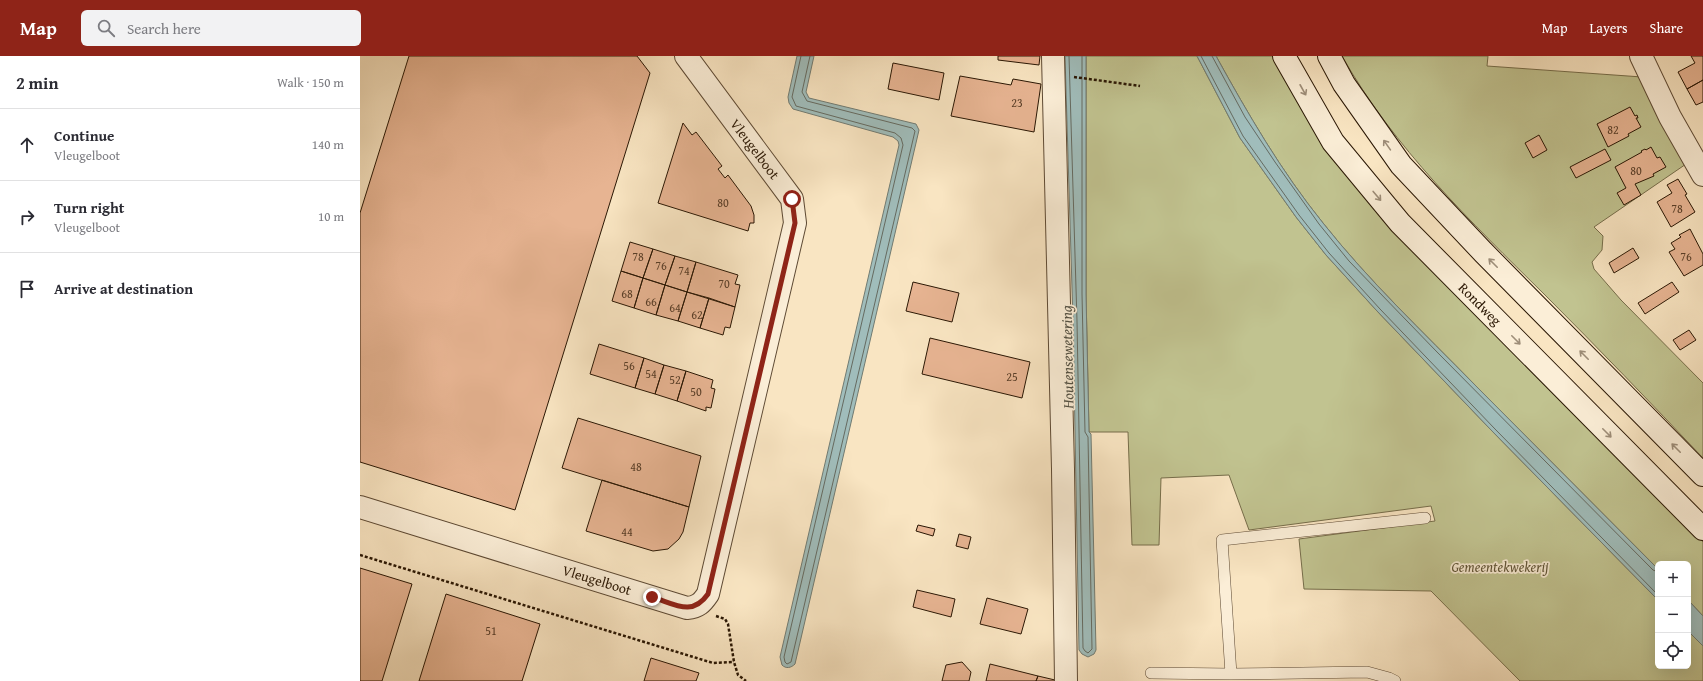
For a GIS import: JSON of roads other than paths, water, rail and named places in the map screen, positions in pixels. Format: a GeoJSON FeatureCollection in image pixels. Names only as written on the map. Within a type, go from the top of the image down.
{"type":"FeatureCollection","features":[{"type":"Feature","properties":{"kind":"street","name":"Vleugelboot"},"geometry":{"type":"LineString","coordinates":[[360,507],[687,608],[695,607],[703,602],[708,594],[795,223],[792,199],[686,56]]}},
{"type":"Feature","properties":{"kind":"street"},"geometry":{"type":"LineString","coordinates":[[1053,56],[1063,461],[1066,681]]}},
{"type":"Feature","properties":{"kind":"street","name":"Rondweg"},"geometry":{"type":"LineString","coordinates":[[1284,56],[1333,142],[1400,223],[1703,529]]}},
{"type":"Feature","properties":{"kind":"street"},"geometry":{"type":"LineString","coordinates":[[1329,56],[1344,84],[1401,165],[1482,252],[1703,475]]}},
{"type":"Feature","properties":{"kind":"street"},"geometry":{"type":"LineString","coordinates":[[1641,56],[1670,117],[1703,175]]}},
{"type":"Feature","properties":{"kind":"lane"},"geometry":{"type":"LineString","coordinates":[[1231,674],[1222,540],[1425,518]]}},
{"type":"Feature","properties":{"kind":"lane"},"geometry":{"type":"LineString","coordinates":[[1151,673],[1231,674],[1272,677],[1367,672],[1390,678],[1394,681]]}},
{"type":"Feature","properties":{"kind":"water"},"geometry":{"type":"Polygon","coordinates":[[[797,56],[814,56],[806,92],[809,98],[916,124],[919,130],[795,664],[787,667],[782,665],[780,657],[899,145],[898,141],[893,137],[793,109],[789,103],[788,97],[797,56]]]}},
{"type":"Feature","properties":{"kind":"water"},"geometry":{"type":"Polygon","coordinates":[[[1065,56],[1086,56],[1086,294],[1096,650],[1094,654],[1088,657],[1082,654],[1079,650],[1073,321],[1065,56]]]}},
{"type":"Feature","properties":{"kind":"water"},"geometry":{"type":"Polygon","coordinates":[[[1197,56],[1216,56],[1279,163],[1323,223],[1359,265],[1416,326],[1655,566],[1655,597],[1492,431],[1377,311],[1326,255],[1296,217],[1240,138],[1197,56]]]}},
{"type":"Feature","properties":{"kind":"water"},"geometry":{"type":"Polygon","coordinates":[[[1691,603],[1703,616],[1703,646],[1691,634],[1691,603]]]}},
{"type":"Feature","properties":{"kind":"water label","name":"Houtensewetering"},"geometry":{"type":"Point","coordinates":[1067,357]}},
{"type":"Feature","properties":{"kind":"park label","name":"Gemeentekwekerij"},"geometry":{"type":"Point","coordinates":[1500,567]}}]}
